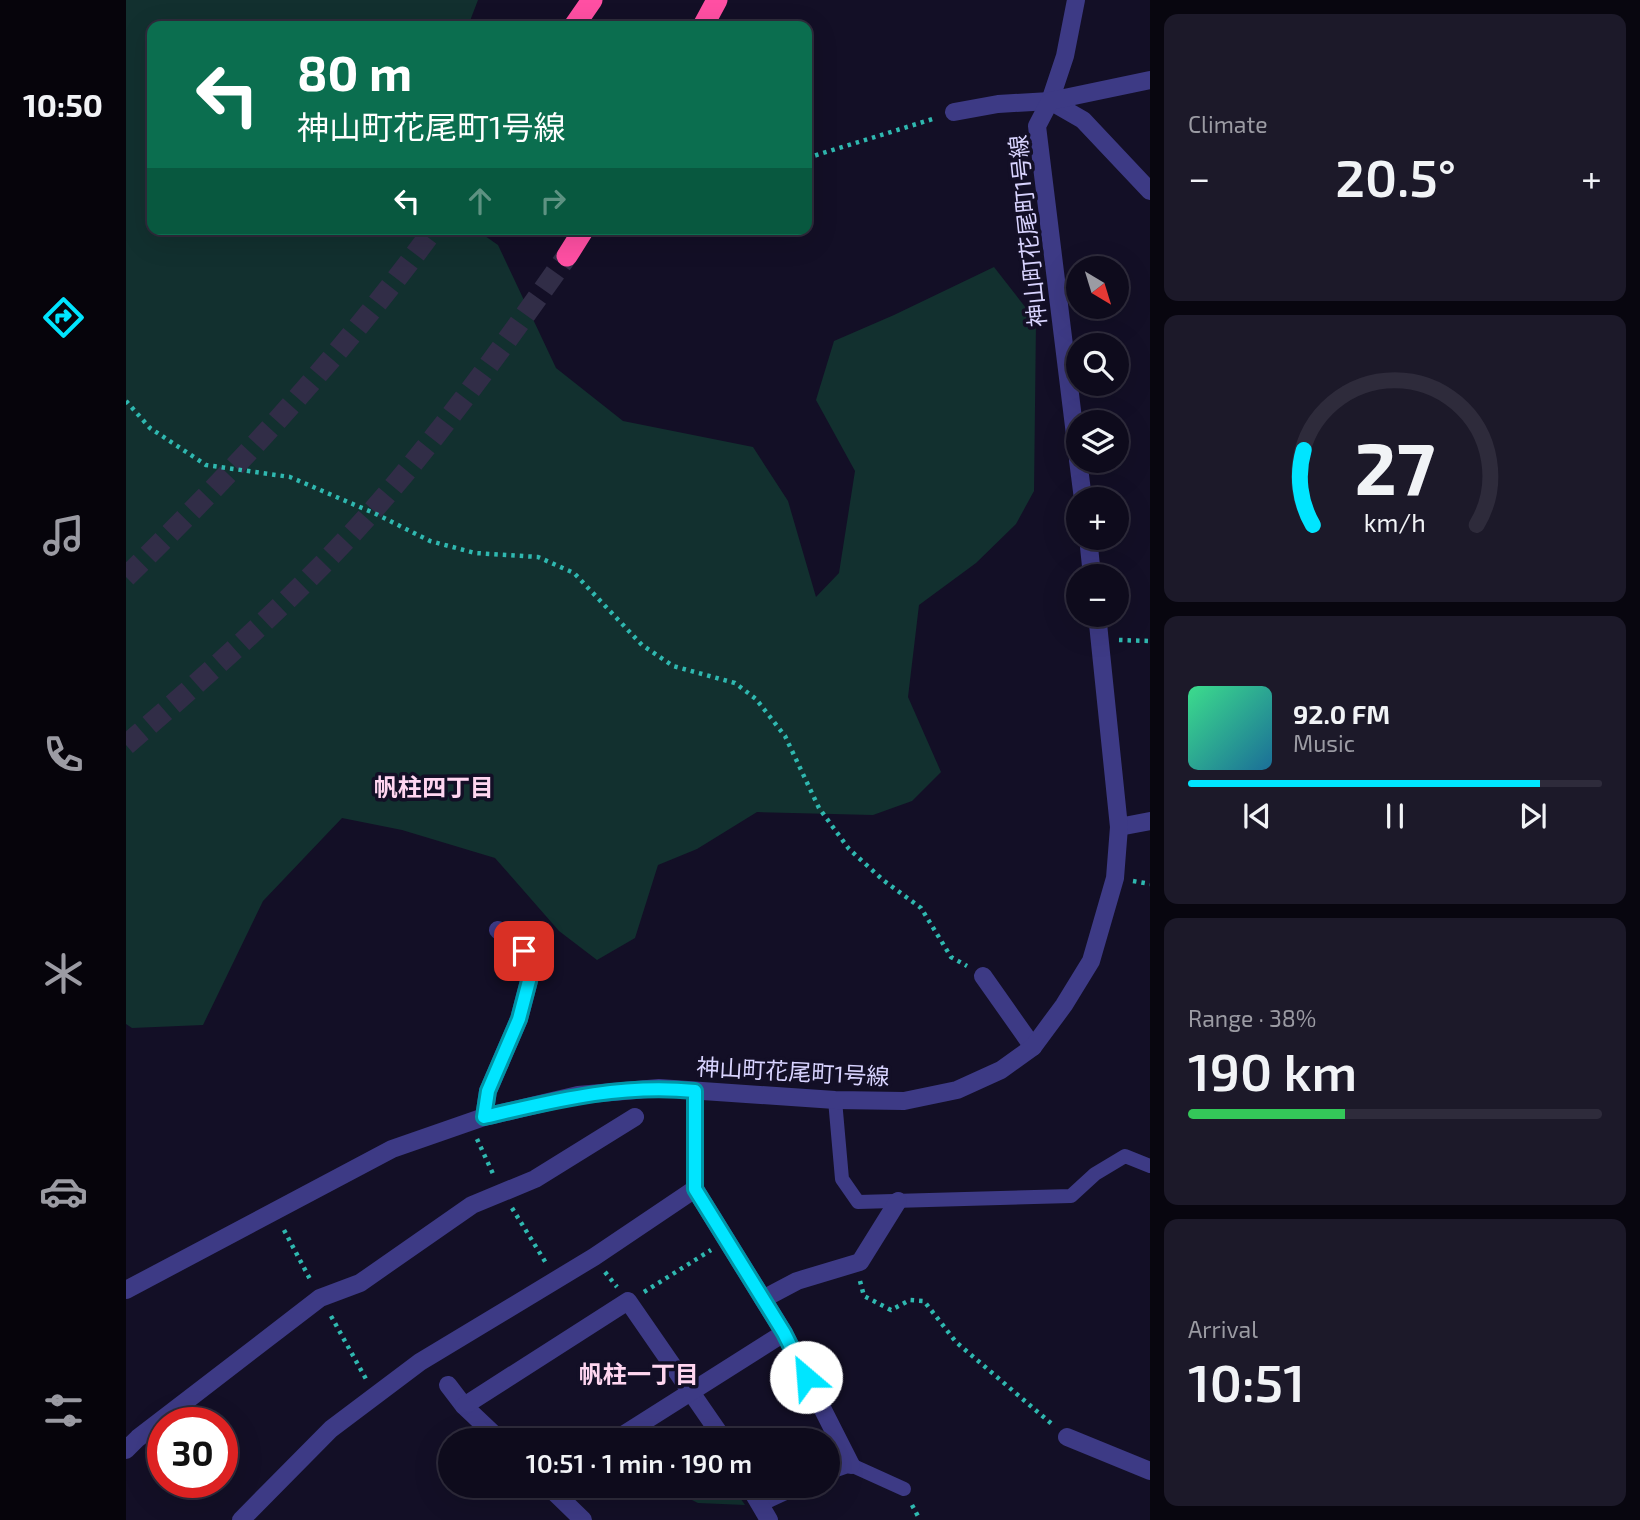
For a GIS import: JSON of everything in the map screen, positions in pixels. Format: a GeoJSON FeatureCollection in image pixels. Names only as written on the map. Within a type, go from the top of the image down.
{"type":"FeatureCollection","features":[{"type":"Feature","properties":{"kind":"highway"},"geometry":{"type":"LineString","coordinates":[[577,21],[592,0]]}},
{"type":"Feature","properties":{"kind":"highway"},"geometry":{"type":"LineString","coordinates":[[706,21],[717,0]]}},
{"type":"Feature","properties":{"kind":"highway"},"geometry":{"type":"LineString","coordinates":[[567,256],[580,235]]}},
{"type":"Feature","properties":{"kind":"street","name":"神山町花尾町1号線"},"geometry":{"type":"LineString","coordinates":[[1072,410],[1037,126],[1050,101],[1065,56],[1076,0]]}},
{"type":"Feature","properties":{"kind":"street"},"geometry":{"type":"LineString","coordinates":[[954,112],[998,104],[1050,101],[1150,80]]}},
{"type":"Feature","properties":{"kind":"street"},"geometry":{"type":"LineString","coordinates":[[1050,101],[1083,120],[1150,191]]}},
{"type":"Feature","properties":{"kind":"street","name":"神山町花尾町1号線"},"geometry":{"type":"LineString","coordinates":[[126,1290],[392,1149],[484,1117],[578,1095],[659,1088],[835,1100],[904,1101],[957,1090],[1001,1070],[1033,1047],[1064,1005],[1091,961],[1115,878],[1119,827],[1099,627]]}},
{"type":"Feature","properties":{"kind":"street"},"geometry":{"type":"LineString","coordinates":[[1119,827],[1150,821]]}},
{"type":"Feature","properties":{"kind":"street"},"geometry":{"type":"LineString","coordinates":[[484,1117],[488,1091],[519,1019],[530,977],[524,951],[498,930]]}},
{"type":"Feature","properties":{"kind":"street"},"geometry":{"type":"LineString","coordinates":[[983,976],[1033,1047]]}},
{"type":"Feature","properties":{"kind":"street"},"geometry":{"type":"LineString","coordinates":[[695,1091],[695,1189],[784,1333],[851,1465]]}},
{"type":"Feature","properties":{"kind":"street"},"geometry":{"type":"LineString","coordinates":[[126,1450],[320,1298],[360,1283],[471,1205],[535,1179],[635,1117]]}},
{"type":"Feature","properties":{"kind":"street"},"geometry":{"type":"LineString","coordinates":[[241,1520],[331,1429],[695,1189]]}},
{"type":"Feature","properties":{"kind":"street"},"geometry":{"type":"LineString","coordinates":[[762,1299],[797,1281],[860,1262],[898,1201]]}},
{"type":"Feature","properties":{"kind":"street"},"geometry":{"type":"LineString","coordinates":[[464,1406],[628,1301],[716,1428]]}},
{"type":"Feature","properties":{"kind":"street"},"geometry":{"type":"LineString","coordinates":[[633,1428],[784,1333]]}},
{"type":"Feature","properties":{"kind":"street"},"geometry":{"type":"LineString","coordinates":[[448,1385],[464,1406],[487,1428]]}},
{"type":"Feature","properties":{"kind":"street"},"geometry":{"type":"LineString","coordinates":[[1067,1437],[1150,1471]]}},
{"type":"Feature","properties":{"kind":"street"},"geometry":{"type":"LineString","coordinates":[[560,1498],[583,1520]]}},
{"type":"Feature","properties":{"kind":"lane"},"geometry":{"type":"LineString","coordinates":[[835,1100],[842,1179],[858,1202],[1071,1196],[1094,1174],[1125,1156],[1150,1166]]}},
{"type":"Feature","properties":{"kind":"lane"},"geometry":{"type":"LineString","coordinates":[[840,1469],[851,1465],[904,1489]]}},
{"type":"Feature","properties":{"kind":"lane"},"geometry":{"type":"LineString","coordinates":[[765,1512],[784,1498]]}},
{"type":"Feature","properties":{"kind":"path"},"geometry":{"type":"LineString","coordinates":[[812,156],[954,112]]}},
{"type":"Feature","properties":{"kind":"path"},"geometry":{"type":"LineString","coordinates":[[126,401],[150,428],[206,465],[290,477],[429,541],[475,553],[538,557],[574,573],[642,645],[673,666],[734,683],[756,699],[785,736],[820,808],[849,849],[883,880],[921,908],[951,957],[983,976]]}},
{"type":"Feature","properties":{"kind":"path"},"geometry":{"type":"LineString","coordinates":[[1100,639],[1150,641]]}},
{"type":"Feature","properties":{"kind":"path"},"geometry":{"type":"LineString","coordinates":[[594,1257],[628,1301],[727,1240]]}},
{"type":"Feature","properties":{"kind":"path"},"geometry":{"type":"LineString","coordinates":[[860,1262],[859,1279],[864,1296],[891,1310],[910,1300],[924,1301],[956,1342],[1067,1437]]}},
{"type":"Feature","properties":{"kind":"green space"},"geometry":{"type":"Polygon","coordinates":[[[126,0],[478,0],[470,21],[147,21],[147,235],[484,235],[498,245],[556,368],[623,421],[753,447],[788,501],[816,597],[839,573],[855,471],[816,400],[834,341],[994,267],[1036,321],[1034,491],[1016,524],[976,563],[919,605],[908,697],[941,772],[912,801],[873,815],[757,812],[697,849],[658,865],[635,938],[597,960],[559,931],[495,858],[402,830],[342,818],[263,901],[203,1025],[132,1028],[126,1024],[126,0]]]}},
{"type":"Feature","properties":{"kind":"green space"},"geometry":{"type":"Polygon","coordinates":[[[688,1498],[740,1498],[745,1505],[698,1503],[688,1498]]]}},
{"type":"Feature","properties":{"kind":"tunnel"},"geometry":{"type":"LineString","coordinates":[[126,577],[287,409],[399,276],[430,235]]}},
{"type":"Feature","properties":{"kind":"tunnel"},"geometry":{"type":"LineString","coordinates":[[126,745],[265,621],[364,521],[461,402],[567,256]]}},
{"type":"Feature","properties":{"kind":"district","name":"帆柱四丁目"},"geometry":{"type":"Point","coordinates":[434,786]}},
{"type":"Feature","properties":{"kind":"district","name":"帆柱一丁目"},"geometry":{"type":"Point","coordinates":[639,1373]}},
{"type":"Feature","properties":{"kind":"route"},"geometry":{"type":"LineString","coordinates":[[524,951],[530,977],[519,1019],[488,1091],[484,1117],[578,1095],[659,1088],[695,1091],[695,1189],[784,1333],[806,1377]]}}]}
